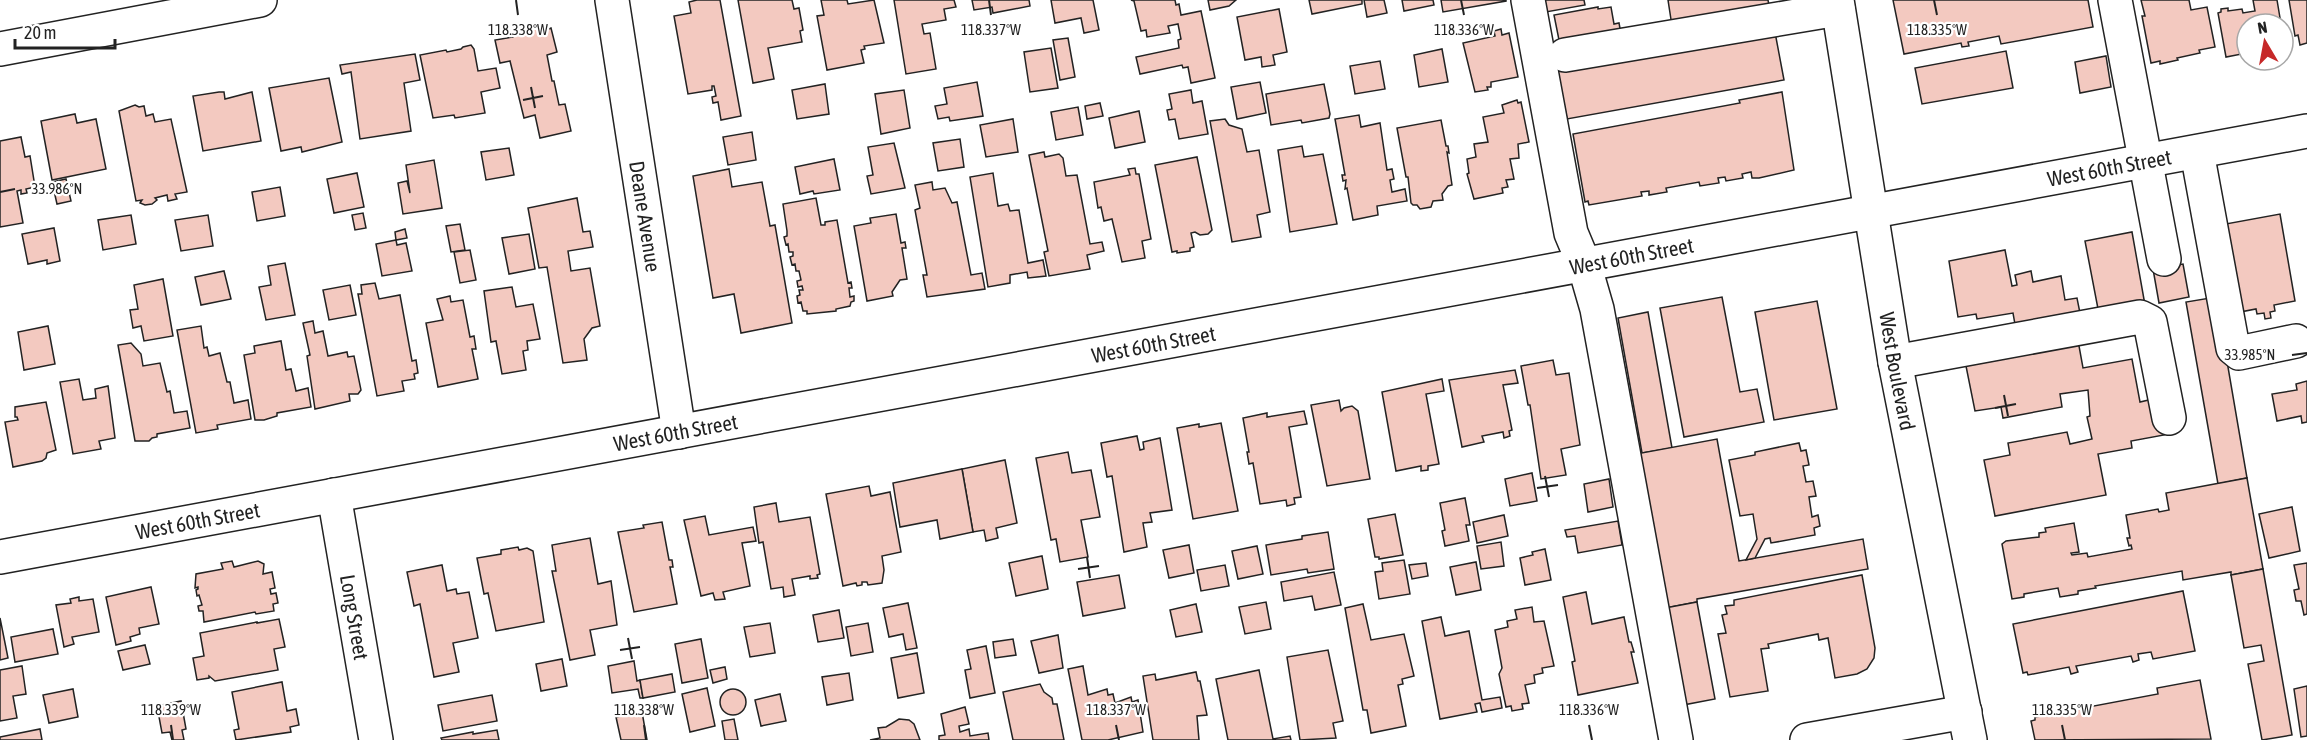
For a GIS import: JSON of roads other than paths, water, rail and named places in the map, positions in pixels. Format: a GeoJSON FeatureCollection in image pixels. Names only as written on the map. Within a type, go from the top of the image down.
{"type":"FeatureCollection","features":[{"type":"Feature","properties":{"kind":"street"},"geometry":{"type":"LineString","coordinates":[[0,49],[261,0]]}},
{"type":"Feature","properties":{"kind":"street","name":"Deane Avenue"},"geometry":{"type":"LineString","coordinates":[[612,0],[679,432]]}},
{"type":"Feature","properties":{"kind":"street"},"geometry":{"type":"LineString","coordinates":[[1528,0],[1571,233],[1594,294],[1676,740]]}},
{"type":"Feature","properties":{"kind":"street"},"geometry":{"type":"LineString","coordinates":[[2115,0],[2164,259]]}},
{"type":"Feature","properties":{"kind":"street"},"geometry":{"type":"LineString","coordinates":[[1565,55],[1837,4]]}},
{"type":"Feature","properties":{"kind":"street","name":"West Boulevard"},"geometry":{"type":"LineString","coordinates":[[1837,4],[1895,362],[1967,726]]}},
{"type":"Feature","properties":{"kind":"street","name":"West 60th Street"},"geometry":{"type":"LineString","coordinates":[[0,557],[2307,131]]}},
{"type":"Feature","properties":{"kind":"street"},"geometry":{"type":"LineString","coordinates":[[2196,152],[2233,348],[2239,353],[2296,341]]}},
{"type":"Feature","properties":{"kind":"street"},"geometry":{"type":"LineString","coordinates":[[1895,362],[2140,317],[2150,322],[2169,418]]}},
{"type":"Feature","properties":{"kind":"street","name":"Long Street"},"geometry":{"type":"LineString","coordinates":[[334,495],[376,740]]}},
{"type":"Feature","properties":{"kind":"street"},"geometry":{"type":"LineString","coordinates":[[1807,740],[1967,726]]}}]}
